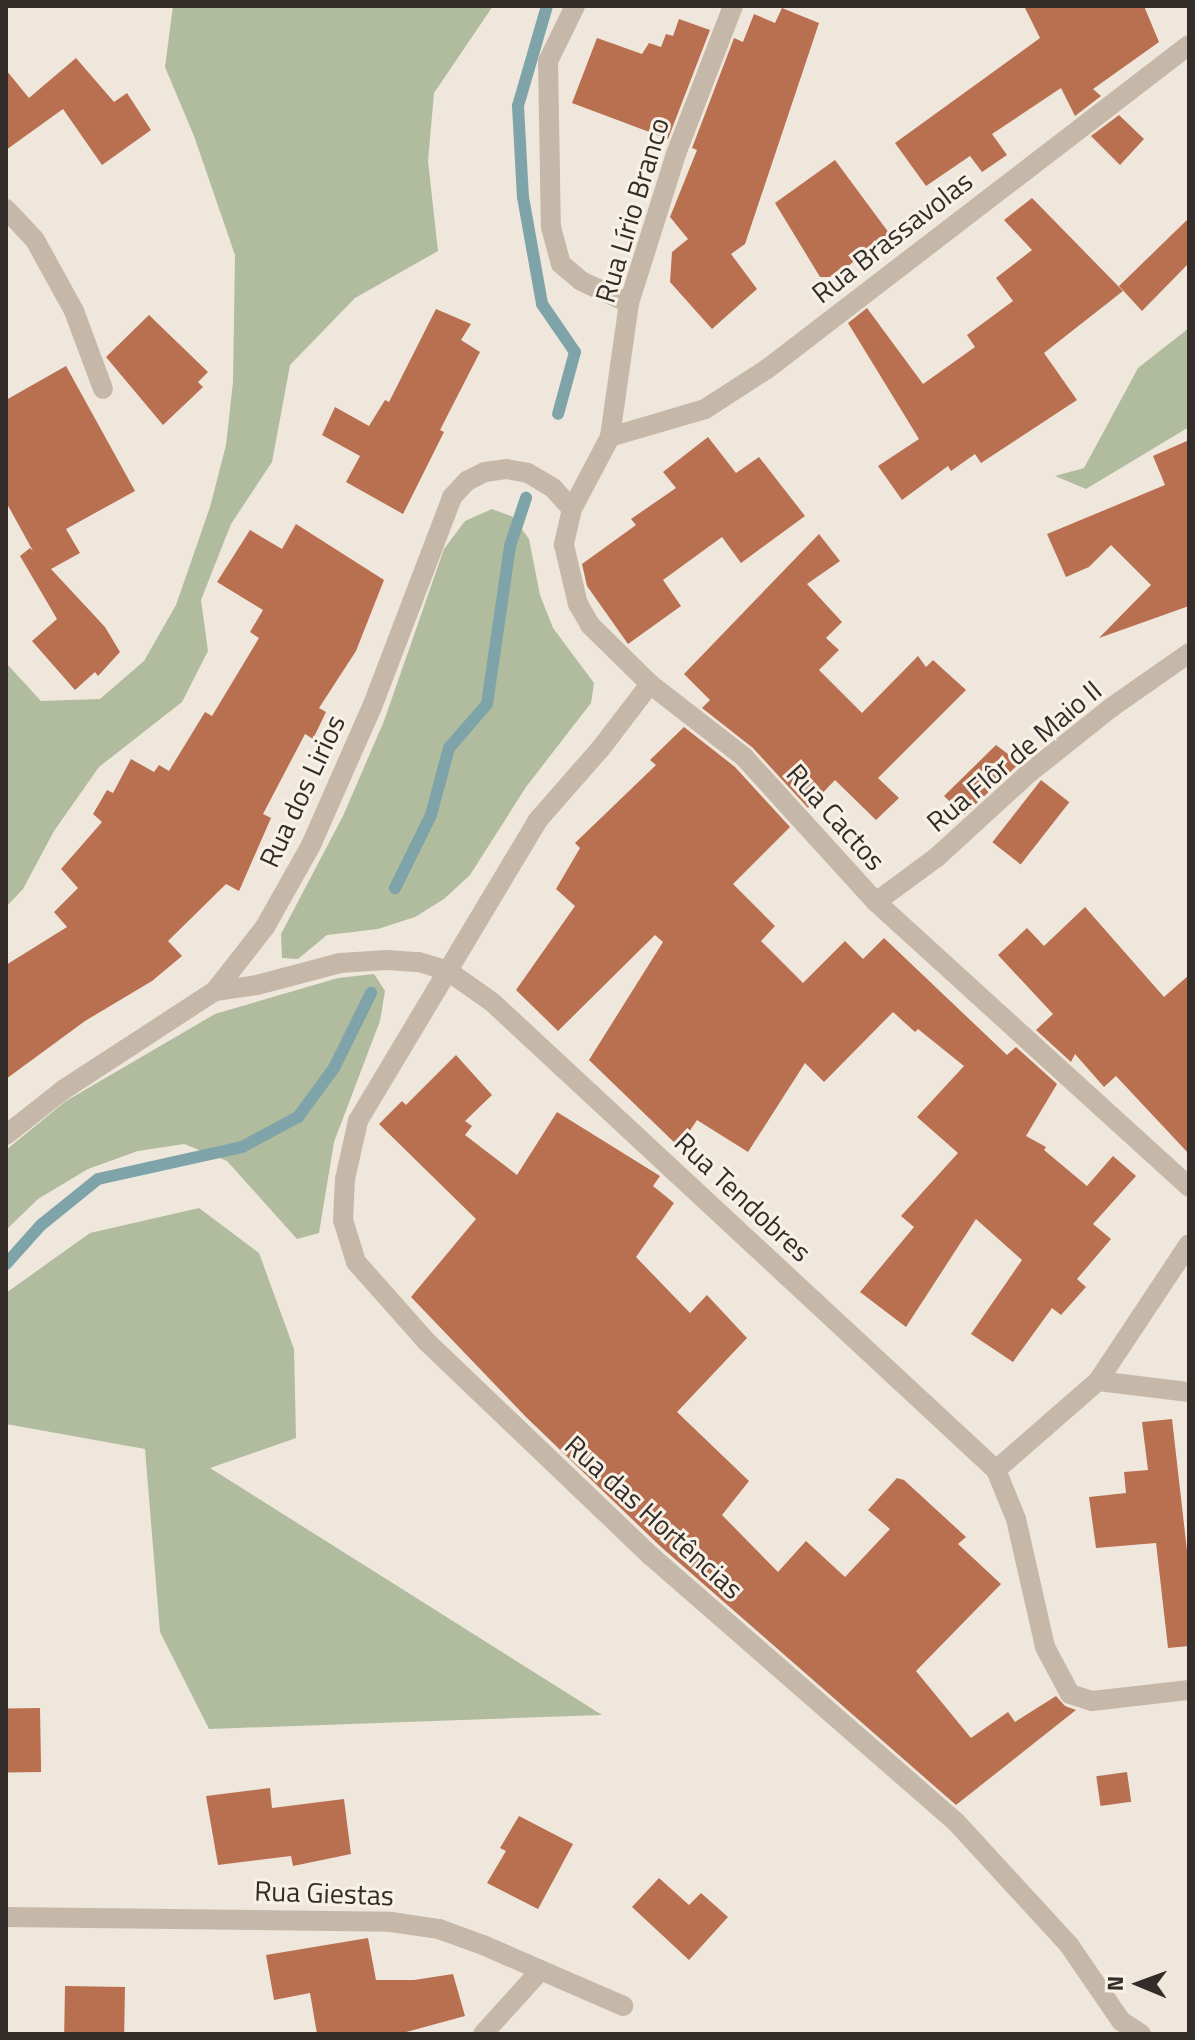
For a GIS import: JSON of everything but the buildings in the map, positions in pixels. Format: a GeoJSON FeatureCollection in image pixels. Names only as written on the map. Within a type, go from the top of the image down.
{"type":"FeatureCollection","features":[{"type":"Feature","properties":{"kind":"street"},"geometry":{"type":"LineString","coordinates":[[575,6],[548,61],[551,227],[561,264],[581,281],[629,303]]}},
{"type":"Feature","properties":{"kind":"street","name":"Rua Lírio Branco"},"geometry":{"type":"LineString","coordinates":[[610,437],[629,303],[676,154],[733,6]]}},
{"type":"Feature","properties":{"kind":"street","name":"Rua Brassavolas"},"geometry":{"type":"LineString","coordinates":[[610,437],[705,409],[767,369],[1189,45]]}},
{"type":"Feature","properties":{"kind":"street"},"geometry":{"type":"LineString","coordinates":[[6,209],[35,240],[74,311],[103,389]]}},
{"type":"Feature","properties":{"kind":"street","name":"Rua Cactos"},"geometry":{"type":"LineString","coordinates":[[610,437],[572,509],[564,545],[578,604],[590,625],[650,684],[744,757],[876,902],[1189,1187]]}},
{"type":"Feature","properties":{"kind":"street","name":"Rua dos Lirios"},"geometry":{"type":"LineString","coordinates":[[6,1135],[63,1090],[215,991],[265,927],[311,845],[372,707],[452,497],[467,481],[485,472],[506,469],[528,473],[553,488],[572,509]]}},
{"type":"Feature","properties":{"kind":"street","name":"Rua Flôr de Maio II"},"geometry":{"type":"LineString","coordinates":[[876,902],[937,857],[1041,763],[1112,707],[1189,653]]}},
{"type":"Feature","properties":{"kind":"street","name":"Rua das Hortências"},"geometry":{"type":"LineString","coordinates":[[650,684],[601,748],[538,820],[358,1121],[345,1179],[343,1220],[356,1262],[427,1342],[629,1535],[956,1822],[1069,1945],[1121,2021],[1141,2034]]}},
{"type":"Feature","properties":{"kind":"street"},"geometry":{"type":"LineString","coordinates":[[215,991],[257,985],[340,963],[419,962],[448,971]]}},
{"type":"Feature","properties":{"kind":"street","name":"Rua Tendobres"},"geometry":{"type":"LineString","coordinates":[[448,971],[492,1002],[996,1470]]}},
{"type":"Feature","properties":{"kind":"street"},"geometry":{"type":"LineString","coordinates":[[1189,1244],[1098,1381],[996,1470],[1016,1519],[1045,1647],[1070,1694],[1092,1701],[1189,1690]]}},
{"type":"Feature","properties":{"kind":"street"},"geometry":{"type":"LineString","coordinates":[[1098,1381],[1189,1392]]}},
{"type":"Feature","properties":{"kind":"street","name":"Rua Giestas"},"geometry":{"type":"LineString","coordinates":[[6,1917],[391,1922],[439,1929],[623,2006]]}},
{"type":"Feature","properties":{"kind":"street"},"geometry":{"type":"LineString","coordinates":[[483,2034],[539,1972]]}},
{"type":"Feature","properties":{"kind":"green space"},"geometry":{"type":"Polygon","coordinates":[[[173,6],[493,6],[434,93],[428,161],[438,251],[355,298],[290,365],[272,462],[231,524],[201,600],[208,651],[182,702],[99,767],[54,831],[23,889],[6,907],[6,663],[41,701],[100,699],[144,661],[176,605],[210,507],[226,445],[233,382],[235,255],[194,136],[165,67],[173,6]]]}},
{"type":"Feature","properties":{"kind":"green space"},"geometry":{"type":"Polygon","coordinates":[[[1189,328],[1189,427],[1086,489],[1055,476],[1084,468],[1138,368],[1189,328]]]}},
{"type":"Feature","properties":{"kind":"green space"},"geometry":{"type":"Polygon","coordinates":[[[492,509],[513,517],[529,539],[540,595],[553,628],[594,683],[591,703],[526,787],[470,875],[444,899],[415,917],[378,929],[327,935],[298,959],[282,958],[281,934],[343,816],[384,721],[444,549],[465,521],[492,509]]]}},
{"type":"Feature","properties":{"kind":"green space"},"geometry":{"type":"Polygon","coordinates":[[[374,974],[385,991],[380,1021],[334,1142],[319,1233],[297,1239],[227,1161],[184,1144],[138,1151],[88,1169],[38,1199],[6,1230],[6,1150],[66,1101],[215,1014],[338,978],[374,974]]]}},
{"type":"Feature","properties":{"kind":"green space"},"geometry":{"type":"Polygon","coordinates":[[[199,1208],[259,1253],[294,1349],[296,1438],[210,1468],[602,1715],[209,1729],[160,1632],[145,1449],[6,1424],[6,1293],[90,1233],[199,1208]]]}},
{"type":"Feature","properties":{"kind":"waterway"},"geometry":{"type":"LineString","coordinates":[[547,6],[518,106],[523,197],[542,304],[575,352],[558,414]]}},
{"type":"Feature","properties":{"kind":"waterway"},"geometry":{"type":"LineString","coordinates":[[395,888],[431,815],[449,748],[487,704],[510,546],[526,498]]}},
{"type":"Feature","properties":{"kind":"waterway"},"geometry":{"type":"LineString","coordinates":[[6,1264],[41,1225],[98,1179],[242,1147],[298,1117],[334,1068],[371,993]]}}]}
